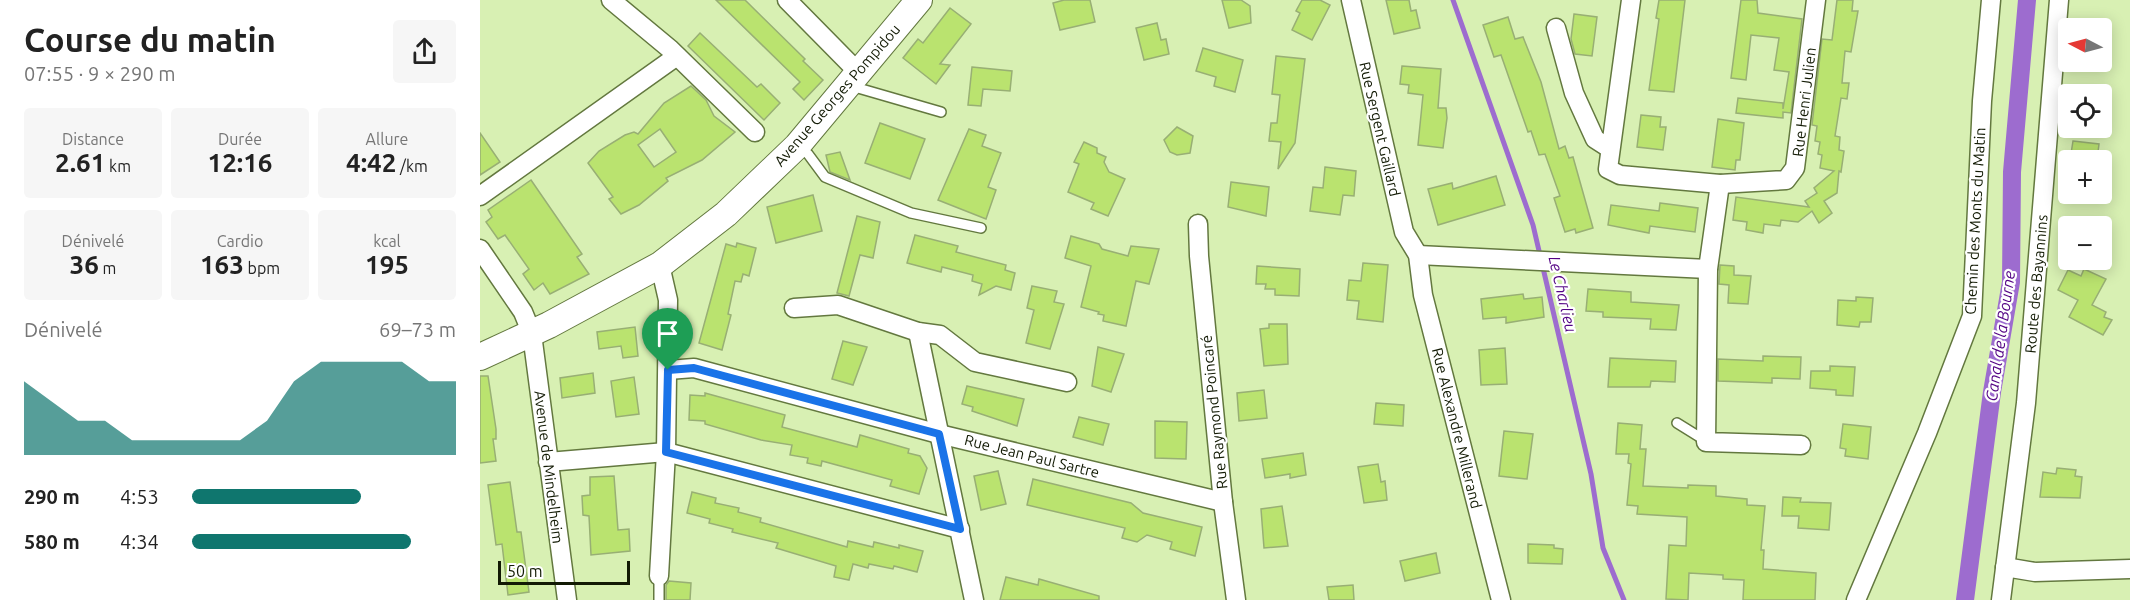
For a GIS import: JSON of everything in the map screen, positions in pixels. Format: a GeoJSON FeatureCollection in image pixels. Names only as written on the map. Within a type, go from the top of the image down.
{"type":"FeatureCollection","features":[{"type":"Feature","properties":{"kind":"main road","name":"Avenue Georges Pompidou"},"geometry":{"type":"LineString","coordinates":[[480,357],[532,334],[660,265],[726,214],[797,146],[919,0]]}},
{"type":"Feature","properties":{"kind":"street"},"geometry":{"type":"LineString","coordinates":[[611,0],[677,56],[755,132]]}},
{"type":"Feature","properties":{"kind":"street"},"geometry":{"type":"LineString","coordinates":[[787,0],[854,77]]}},
{"type":"Feature","properties":{"kind":"street","name":"Rue Sergent Gaillard"},"geometry":{"type":"LineString","coordinates":[[1351,0],[1404,232],[1418,255]]}},
{"type":"Feature","properties":{"kind":"street"},"geometry":{"type":"LineString","coordinates":[[1556,28],[1578,102],[1595,139],[1609,148],[1630,0]]}},
{"type":"Feature","properties":{"kind":"street","name":"Rue Henri Julien"},"geometry":{"type":"LineString","coordinates":[[1609,148],[1608,169],[1620,176],[1720,184],[1786,180],[1795,168],[1816,0]]}},
{"type":"Feature","properties":{"kind":"street","name":"Chemin des Monts du Matin"},"geometry":{"type":"LineString","coordinates":[[1856,600],[1927,433],[1972,316],[1982,101],[1991,0]]}},
{"type":"Feature","properties":{"kind":"street","name":"Route des Bayannins"},"geometry":{"type":"LineString","coordinates":[[2001,600],[2026,403],[2059,0]]}},
{"type":"Feature","properties":{"kind":"street"},"geometry":{"type":"LineString","coordinates":[[480,196],[677,56]]}},
{"type":"Feature","properties":{"kind":"street"},"geometry":{"type":"LineString","coordinates":[[1720,184],[1708,269],[1706,442],[1801,445]]}},
{"type":"Feature","properties":{"kind":"street","name":"Rue Raymond Poincaré"},"geometry":{"type":"LineString","coordinates":[[1198,224],[1199,256],[1223,502],[1236,600]]}},
{"type":"Feature","properties":{"kind":"street","name":"Avenue de Mindelheim"},"geometry":{"type":"LineString","coordinates":[[480,249],[523,312],[532,334],[567,600]]}},
{"type":"Feature","properties":{"kind":"street"},"geometry":{"type":"LineString","coordinates":[[1418,255],[1708,269]]}},
{"type":"Feature","properties":{"kind":"street","name":"Rue Alexandre Millerand"},"geometry":{"type":"LineString","coordinates":[[1418,255],[1423,295],[1501,600]]}},
{"type":"Feature","properties":{"kind":"street"},"geometry":{"type":"LineString","coordinates":[[659,576],[668,370],[668,300],[660,265]]}},
{"type":"Feature","properties":{"kind":"street"},"geometry":{"type":"LineString","coordinates":[[794,308],[838,305],[918,332],[940,335],[975,362],[1067,382]]}},
{"type":"Feature","properties":{"kind":"street"},"geometry":{"type":"LineString","coordinates":[[918,332],[974,600]]}},
{"type":"Feature","properties":{"kind":"street","name":"Rue Jean Paul Sartre"},"geometry":{"type":"LineString","coordinates":[[668,370],[694,368],[939,434],[1223,502]]}},
{"type":"Feature","properties":{"kind":"street"},"geometry":{"type":"LineString","coordinates":[[548,462],[666,452],[960,529]]}},
{"type":"Feature","properties":{"kind":"street"},"geometry":{"type":"LineString","coordinates":[[2005,567],[2035,572],[2130,568]]}},
{"type":"Feature","properties":{"kind":"lane"},"geometry":{"type":"LineString","coordinates":[[854,77],[858,88],[941,112]]}},
{"type":"Feature","properties":{"kind":"lane"},"geometry":{"type":"LineString","coordinates":[[797,146],[808,154],[825,177],[911,213],[981,228]]}},
{"type":"Feature","properties":{"kind":"lane"},"geometry":{"type":"LineString","coordinates":[[1677,423],[1706,442]]}},
{"type":"Feature","properties":{"kind":"lane"},"geometry":{"type":"LineString","coordinates":[[659,576],[659,600]]}},
{"type":"Feature","properties":{"kind":"building"},"geometry":{"type":"Polygon","coordinates":[[[716,0],[745,0],[823,80],[804,100],[793,89],[800,82],[716,0]]]}},
{"type":"Feature","properties":{"kind":"building"},"geometry":{"type":"Polygon","coordinates":[[[1064,0],[1090,0],[1095,22],[1060,30],[1053,3],[1064,0]]]}},
{"type":"Feature","properties":{"kind":"building"},"geometry":{"type":"Polygon","coordinates":[[[1222,0],[1241,0],[1250,6],[1251,23],[1229,28],[1222,0]]]}},
{"type":"Feature","properties":{"kind":"building"},"geometry":{"type":"Polygon","coordinates":[[[1302,0],[1320,0],[1330,5],[1312,40],[1292,30],[1300,13],[1296,11],[1302,0]]]}},
{"type":"Feature","properties":{"kind":"building"},"geometry":{"type":"Polygon","coordinates":[[[1386,0],[1409,0],[1411,11],[1416,10],[1420,28],[1394,34],[1386,0]]]}},
{"type":"Feature","properties":{"kind":"building"},"geometry":{"type":"Polygon","coordinates":[[[1659,0],[1685,0],[1674,92],[1649,90],[1659,19],[1656,18],[1659,0]]]}},
{"type":"Feature","properties":{"kind":"building"},"geometry":{"type":"Polygon","coordinates":[[[1741,0],[1757,0],[1758,13],[1802,19],[1791,113],[1783,112],[1783,118],[1736,113],[1738,98],[1783,103],[1783,109],[1789,72],[1774,70],[1779,38],[1751,35],[1746,80],[1731,78],[1741,0]]]}},
{"type":"Feature","properties":{"kind":"building"},"geometry":{"type":"Polygon","coordinates":[[[1837,0],[1853,0],[1852,11],[1858,11],[1851,52],[1845,51],[1842,83],[1849,83],[1847,99],[1841,98],[1835,136],[1840,137],[1839,150],[1844,151],[1841,172],[1839,171],[1837,193],[1824,201],[1832,213],[1819,223],[1812,211],[1798,222],[1781,220],[1780,226],[1764,224],[1763,233],[1746,230],[1747,222],[1733,220],[1736,197],[1809,207],[1805,201],[1817,193],[1814,188],[1834,171],[1820,168],[1822,155],[1818,154],[1820,142],[1815,141],[1817,126],[1812,125],[1822,39],[1832,40],[1837,0]]]}},
{"type":"Feature","properties":{"kind":"building"},"geometry":{"type":"Polygon","coordinates":[[[950,8],[971,24],[940,64],[950,65],[936,84],[903,58],[918,39],[923,43],[950,8]]]}},
{"type":"Feature","properties":{"kind":"building"},"geometry":{"type":"Polygon","coordinates":[[[1574,14],[1597,17],[1592,56],[1575,54],[1571,39],[1574,14]]]}},
{"type":"Feature","properties":{"kind":"building"},"geometry":{"type":"Polygon","coordinates":[[[1508,17],[1515,39],[1523,37],[1541,82],[1559,149],[1565,146],[1569,158],[1573,157],[1593,228],[1576,233],[1575,229],[1565,232],[1554,198],[1560,196],[1545,154],[1539,155],[1531,131],[1528,132],[1501,55],[1494,57],[1483,25],[1508,17]]]}},
{"type":"Feature","properties":{"kind":"building"},"geometry":{"type":"Polygon","coordinates":[[[1157,23],[1161,40],[1166,39],[1169,54],[1144,60],[1136,28],[1157,23]]]}},
{"type":"Feature","properties":{"kind":"building"},"geometry":{"type":"Polygon","coordinates":[[[700,33],[757,87],[761,84],[780,103],[764,120],[688,46],[700,33]]]}},
{"type":"Feature","properties":{"kind":"building"},"geometry":{"type":"Polygon","coordinates":[[[1203,48],[1243,60],[1235,92],[1214,86],[1216,77],[1196,71],[1203,48]]]}},
{"type":"Feature","properties":{"kind":"building"},"geometry":{"type":"Polygon","coordinates":[[[1276,56],[1305,59],[1295,143],[1278,169],[1281,142],[1269,141],[1271,123],[1277,123],[1280,95],[1272,94],[1276,56]]]}},
{"type":"Feature","properties":{"kind":"building"},"geometry":{"type":"Polygon","coordinates":[[[1402,66],[1441,69],[1438,108],[1446,108],[1447,118],[1443,148],[1418,145],[1423,95],[1408,93],[1409,85],[1400,84],[1402,66]]]}},
{"type":"Feature","properties":{"kind":"building"},"geometry":{"type":"Polygon","coordinates":[[[972,67],[1012,71],[1010,91],[983,89],[981,106],[968,105],[972,67]]]}},
{"type":"Feature","properties":{"kind":"building"},"geometry":{"type":"Polygon","coordinates":[[[691,86],[706,100],[714,116],[735,132],[702,160],[666,178],[668,181],[639,205],[621,214],[609,199],[613,197],[588,163],[599,151],[625,135],[634,132],[638,134],[664,103],[691,86]],[[660,129],[638,145],[654,167],[676,152],[660,129]]]}},
{"type":"Feature","properties":{"kind":"building"},"geometry":{"type":"Polygon","coordinates":[[[1641,115],[1661,117],[1660,127],[1666,127],[1663,150],[1637,147],[1641,115]]]}},
{"type":"Feature","properties":{"kind":"building"},"geometry":{"type":"Polygon","coordinates":[[[1718,119],[1744,123],[1740,160],[1736,160],[1735,170],[1712,167],[1718,119]]]}},
{"type":"Feature","properties":{"kind":"building"},"geometry":{"type":"Polygon","coordinates":[[[880,123],[925,139],[910,179],[865,163],[880,123]]]}},
{"type":"Feature","properties":{"kind":"building"},"geometry":{"type":"Polygon","coordinates":[[[1177,127],[1193,136],[1190,153],[1177,155],[1170,152],[1164,140],[1177,127]]]}},
{"type":"Feature","properties":{"kind":"building"},"geometry":{"type":"Polygon","coordinates":[[[969,129],[986,135],[982,146],[1001,153],[988,187],[996,190],[986,219],[938,200],[969,129]]]}},
{"type":"Feature","properties":{"kind":"building"},"geometry":{"type":"Polygon","coordinates":[[[480,133],[500,162],[480,175],[480,133]]]}},
{"type":"Feature","properties":{"kind":"building"},"geometry":{"type":"Polygon","coordinates":[[[2073,141],[2099,144],[2098,150],[2072,150],[2073,141]]]}},
{"type":"Feature","properties":{"kind":"building"},"geometry":{"type":"Polygon","coordinates":[[[1084,142],[1097,148],[1097,153],[1106,157],[1104,162],[1109,172],[1125,179],[1108,216],[1091,209],[1094,203],[1068,192],[1079,164],[1074,162],[1084,142]]]}},
{"type":"Feature","properties":{"kind":"building"},"geometry":{"type":"Polygon","coordinates":[[[840,152],[850,180],[830,172],[826,155],[840,152]]]}},
{"type":"Feature","properties":{"kind":"building"},"geometry":{"type":"Polygon","coordinates":[[[1325,167],[1356,171],[1354,196],[1343,195],[1340,215],[1310,211],[1313,187],[1323,188],[1325,167]]]}},
{"type":"Feature","properties":{"kind":"building"},"geometry":{"type":"Polygon","coordinates":[[[1496,176],[1505,205],[1438,225],[1428,189],[1452,183],[1453,189],[1496,176]]]}},
{"type":"Feature","properties":{"kind":"building"},"geometry":{"type":"Polygon","coordinates":[[[531,180],[582,254],[577,257],[589,274],[550,294],[543,283],[534,290],[523,274],[529,269],[505,235],[498,239],[486,222],[492,217],[488,210],[531,180]]]}},
{"type":"Feature","properties":{"kind":"building"},"geometry":{"type":"Polygon","coordinates":[[[1231,182],[1269,187],[1266,216],[1228,207],[1231,182]]]}},
{"type":"Feature","properties":{"kind":"building"},"geometry":{"type":"Polygon","coordinates":[[[813,195],[822,231],[776,243],[767,207],[813,195]]]}},
{"type":"Feature","properties":{"kind":"building"},"geometry":{"type":"Polygon","coordinates":[[[1660,203],[1698,208],[1695,232],[1650,226],[1649,233],[1608,225],[1611,205],[1659,211],[1660,203]]]}},
{"type":"Feature","properties":{"kind":"building"},"geometry":{"type":"Polygon","coordinates":[[[857,216],[880,222],[873,258],[860,255],[849,296],[837,293],[857,216]]]}},
{"type":"Feature","properties":{"kind":"building"},"geometry":{"type":"Polygon","coordinates":[[[915,235],[958,246],[956,252],[1006,265],[1005,270],[1015,273],[1011,290],[996,286],[979,295],[982,284],[972,281],[973,275],[942,267],[941,272],[907,263],[915,235]]]}},
{"type":"Feature","properties":{"kind":"building"},"geometry":{"type":"Polygon","coordinates":[[[1071,236],[1099,244],[1102,249],[1128,256],[1131,246],[1159,249],[1149,284],[1136,281],[1126,326],[1103,321],[1104,315],[1081,307],[1091,266],[1065,258],[1071,236]]]}},
{"type":"Feature","properties":{"kind":"building"},"geometry":{"type":"Polygon","coordinates":[[[737,243],[756,248],[749,276],[743,274],[741,282],[735,281],[728,314],[731,315],[722,350],[699,343],[726,244],[736,247],[737,243]]]}},
{"type":"Feature","properties":{"kind":"building"},"geometry":{"type":"Polygon","coordinates":[[[1363,263],[1388,265],[1383,322],[1357,319],[1359,301],[1347,300],[1349,280],[1361,281],[1363,263]]]}},
{"type":"Feature","properties":{"kind":"building"},"geometry":{"type":"Polygon","coordinates":[[[1720,265],[1734,266],[1734,275],[1751,276],[1748,304],[1728,303],[1729,285],[1719,284],[1720,265]]]}},
{"type":"Feature","properties":{"kind":"building"},"geometry":{"type":"Polygon","coordinates":[[[1257,266],[1300,269],[1299,296],[1275,295],[1275,289],[1265,289],[1266,284],[1256,284],[1257,266]]]}},
{"type":"Feature","properties":{"kind":"building"},"geometry":{"type":"Polygon","coordinates":[[[2068,270],[2081,276],[2084,270],[2086,270],[2106,279],[2092,305],[2106,312],[2104,317],[2112,320],[2103,335],[2069,317],[2078,300],[2058,290],[2068,270]]]}},
{"type":"Feature","properties":{"kind":"building"},"geometry":{"type":"Polygon","coordinates":[[[1032,286],[1057,291],[1054,302],[1064,304],[1050,349],[1026,343],[1034,310],[1027,308],[1032,286]]]}},
{"type":"Feature","properties":{"kind":"building"},"geometry":{"type":"Polygon","coordinates":[[[1588,289],[1631,292],[1631,302],[1679,305],[1676,330],[1650,329],[1651,319],[1603,317],[1603,312],[1586,311],[1588,289]]]}},
{"type":"Feature","properties":{"kind":"building"},"geometry":{"type":"Polygon","coordinates":[[[1523,294],[1524,299],[1542,297],[1544,317],[1506,323],[1506,317],[1483,319],[1481,299],[1523,294]]]}},
{"type":"Feature","properties":{"kind":"building"},"geometry":{"type":"Polygon","coordinates":[[[1856,297],[1873,298],[1871,322],[1860,322],[1859,327],[1837,325],[1838,300],[1856,301],[1856,297]]]}},
{"type":"Feature","properties":{"kind":"building"},"geometry":{"type":"Polygon","coordinates":[[[1269,324],[1287,324],[1288,364],[1264,366],[1260,329],[1269,328],[1269,324]]]}},
{"type":"Feature","properties":{"kind":"building"},"geometry":{"type":"Polygon","coordinates":[[[635,327],[638,356],[623,358],[621,346],[599,349],[597,332],[635,327]]]}},
{"type":"Feature","properties":{"kind":"building"},"geometry":{"type":"Polygon","coordinates":[[[843,341],[867,347],[853,385],[832,379],[843,341]]]}},
{"type":"Feature","properties":{"kind":"building"},"geometry":{"type":"Polygon","coordinates":[[[1098,347],[1124,354],[1111,392],[1092,386],[1098,347]]]}},
{"type":"Feature","properties":{"kind":"building"},"geometry":{"type":"Polygon","coordinates":[[[1505,348],[1507,384],[1481,385],[1479,350],[1505,348]]]}},
{"type":"Feature","properties":{"kind":"building"},"geometry":{"type":"Polygon","coordinates":[[[1763,356],[1801,357],[1800,379],[1772,378],[1772,383],[1718,381],[1718,359],[1763,361],[1763,356]]]}},
{"type":"Feature","properties":{"kind":"building"},"geometry":{"type":"Polygon","coordinates":[[[1610,358],[1676,361],[1675,382],[1651,381],[1650,387],[1608,387],[1610,358]]]}},
{"type":"Feature","properties":{"kind":"building"},"geometry":{"type":"Polygon","coordinates":[[[1830,366],[1855,367],[1853,396],[1836,395],[1836,390],[1810,388],[1811,371],[1830,371],[1830,366]]]}},
{"type":"Feature","properties":{"kind":"building"},"geometry":{"type":"Polygon","coordinates":[[[593,373],[595,393],[562,398],[560,378],[593,373]]]}},
{"type":"Feature","properties":{"kind":"building"},"geometry":{"type":"Polygon","coordinates":[[[480,376],[488,376],[496,429],[496,439],[493,439],[496,461],[480,463],[480,376]]]}},
{"type":"Feature","properties":{"kind":"building"},"geometry":{"type":"Polygon","coordinates":[[[634,377],[639,414],[616,417],[611,381],[634,377]]]}},
{"type":"Feature","properties":{"kind":"building"},"geometry":{"type":"Polygon","coordinates":[[[967,386],[1024,399],[1017,426],[972,411],[973,407],[962,404],[967,386]]]}},
{"type":"Feature","properties":{"kind":"building"},"geometry":{"type":"Polygon","coordinates":[[[1264,390],[1267,418],[1239,421],[1237,393],[1264,390]]]}},
{"type":"Feature","properties":{"kind":"building"},"geometry":{"type":"Polygon","coordinates":[[[705,393],[785,415],[782,427],[857,447],[860,435],[909,449],[908,453],[920,456],[927,468],[919,494],[890,486],[892,480],[822,461],[821,466],[807,463],[808,458],[790,455],[792,445],[761,440],[705,424],[705,421],[689,420],[690,395],[705,396],[705,393]]]}},
{"type":"Feature","properties":{"kind":"building"},"geometry":{"type":"Polygon","coordinates":[[[1376,403],[1404,405],[1403,426],[1374,424],[1376,403]]]}},
{"type":"Feature","properties":{"kind":"building"},"geometry":{"type":"Polygon","coordinates":[[[1079,417],[1109,424],[1103,445],[1073,437],[1079,417]]]}},
{"type":"Feature","properties":{"kind":"building"},"geometry":{"type":"Polygon","coordinates":[[[1155,421],[1187,422],[1186,459],[1155,458],[1155,421]]]}},
{"type":"Feature","properties":{"kind":"building"},"geometry":{"type":"Polygon","coordinates":[[[1618,423],[1642,425],[1640,449],[1646,449],[1643,486],[1688,488],[1688,485],[1716,486],[1716,496],[1747,499],[1747,505],[1765,506],[1761,550],[1764,550],[1763,569],[1816,573],[1815,600],[1743,600],[1744,580],[1723,579],[1723,575],[1689,573],[1688,600],[1666,599],[1669,545],[1686,546],[1687,517],[1637,514],[1638,506],[1627,505],[1631,464],[1628,463],[1629,454],[1616,454],[1618,423]]]}},
{"type":"Feature","properties":{"kind":"building"},"geometry":{"type":"Polygon","coordinates":[[[1843,424],[1871,427],[1868,459],[1845,456],[1846,449],[1840,448],[1843,424]]]}},
{"type":"Feature","properties":{"kind":"building"},"geometry":{"type":"Polygon","coordinates":[[[1504,431],[1533,434],[1527,479],[1499,476],[1504,431]]]}},
{"type":"Feature","properties":{"kind":"building"},"geometry":{"type":"Polygon","coordinates":[[[1303,453],[1306,475],[1290,478],[1290,474],[1265,478],[1262,459],[1303,453]]]}},
{"type":"Feature","properties":{"kind":"building"},"geometry":{"type":"Polygon","coordinates":[[[1378,464],[1381,482],[1385,481],[1387,500],[1364,503],[1358,467],[1378,464]]]}},
{"type":"Feature","properties":{"kind":"building"},"geometry":{"type":"Polygon","coordinates":[[[2057,468],[2076,470],[2075,476],[2082,477],[2080,498],[2040,497],[2043,472],[2056,474],[2057,468]]]}},
{"type":"Feature","properties":{"kind":"building"},"geometry":{"type":"Polygon","coordinates":[[[998,471],[1006,504],[981,510],[974,476],[998,471]]]}},
{"type":"Feature","properties":{"kind":"building"},"geometry":{"type":"Polygon","coordinates":[[[614,476],[618,530],[629,529],[630,551],[591,555],[589,516],[583,515],[582,496],[590,495],[590,477],[614,476]]]}},
{"type":"Feature","properties":{"kind":"building"},"geometry":{"type":"Polygon","coordinates":[[[1033,479],[1131,503],[1143,513],[1202,527],[1195,556],[1170,549],[1172,542],[1147,535],[1137,542],[1122,538],[1125,528],[1027,505],[1033,479]]]}},
{"type":"Feature","properties":{"kind":"building"},"geometry":{"type":"Polygon","coordinates":[[[510,482],[517,532],[521,532],[529,592],[508,595],[502,544],[496,545],[488,485],[510,482]]]}},
{"type":"Feature","properties":{"kind":"building"},"geometry":{"type":"Polygon","coordinates":[[[692,492],[716,498],[715,503],[739,508],[738,512],[761,518],[760,522],[847,547],[848,541],[873,547],[874,542],[923,551],[917,572],[894,566],[893,569],[869,564],[868,568],[853,564],[849,580],[834,577],[836,566],[776,548],[778,543],[732,532],[733,529],[709,523],[710,519],[687,513],[692,492]]]}},
{"type":"Feature","properties":{"kind":"building"},"geometry":{"type":"Polygon","coordinates":[[[1783,497],[1801,498],[1800,502],[1831,503],[1829,530],[1798,528],[1799,516],[1782,516],[1783,497]]]}},
{"type":"Feature","properties":{"kind":"building"},"geometry":{"type":"Polygon","coordinates":[[[1282,506],[1288,546],[1264,548],[1261,509],[1282,506]]]}},
{"type":"Feature","properties":{"kind":"building"},"geometry":{"type":"Polygon","coordinates":[[[1528,544],[1554,545],[1554,548],[1563,549],[1562,564],[1528,563],[1528,544]]]}},
{"type":"Feature","properties":{"kind":"building"},"geometry":{"type":"Polygon","coordinates":[[[1436,553],[1440,573],[1405,581],[1400,561],[1436,553]]]}},
{"type":"Feature","properties":{"kind":"building"},"geometry":{"type":"Polygon","coordinates":[[[1006,577],[1038,585],[1039,579],[1099,596],[1099,600],[1000,600],[1006,577]]]}},
{"type":"Feature","properties":{"kind":"building"},"geometry":{"type":"Polygon","coordinates":[[[669,581],[691,583],[690,600],[666,600],[666,585],[669,581]]]}},
{"type":"Feature","properties":{"kind":"building"},"geometry":{"type":"Polygon","coordinates":[[[1353,585],[1354,600],[1329,600],[1327,587],[1353,585]]]}},
{"type":"Feature","properties":{"kind":"waterway","name":"Le Charlieu"},"geometry":{"type":"LineString","coordinates":[[1453,0],[1533,225],[1591,474],[1603,548],[1624,600]]}},
{"type":"Feature","properties":{"kind":"waterway","name":"Canal de la Bourne"},"geometry":{"type":"LineString","coordinates":[[1965,600],[1992,392],[2011,282],[2012,172],[2027,0]]}},
{"type":"Feature","properties":{"kind":"route"},"geometry":{"type":"LineString","coordinates":[[694,368],[939,434],[960,529],[666,452],[668,370],[694,368]]}}]}
